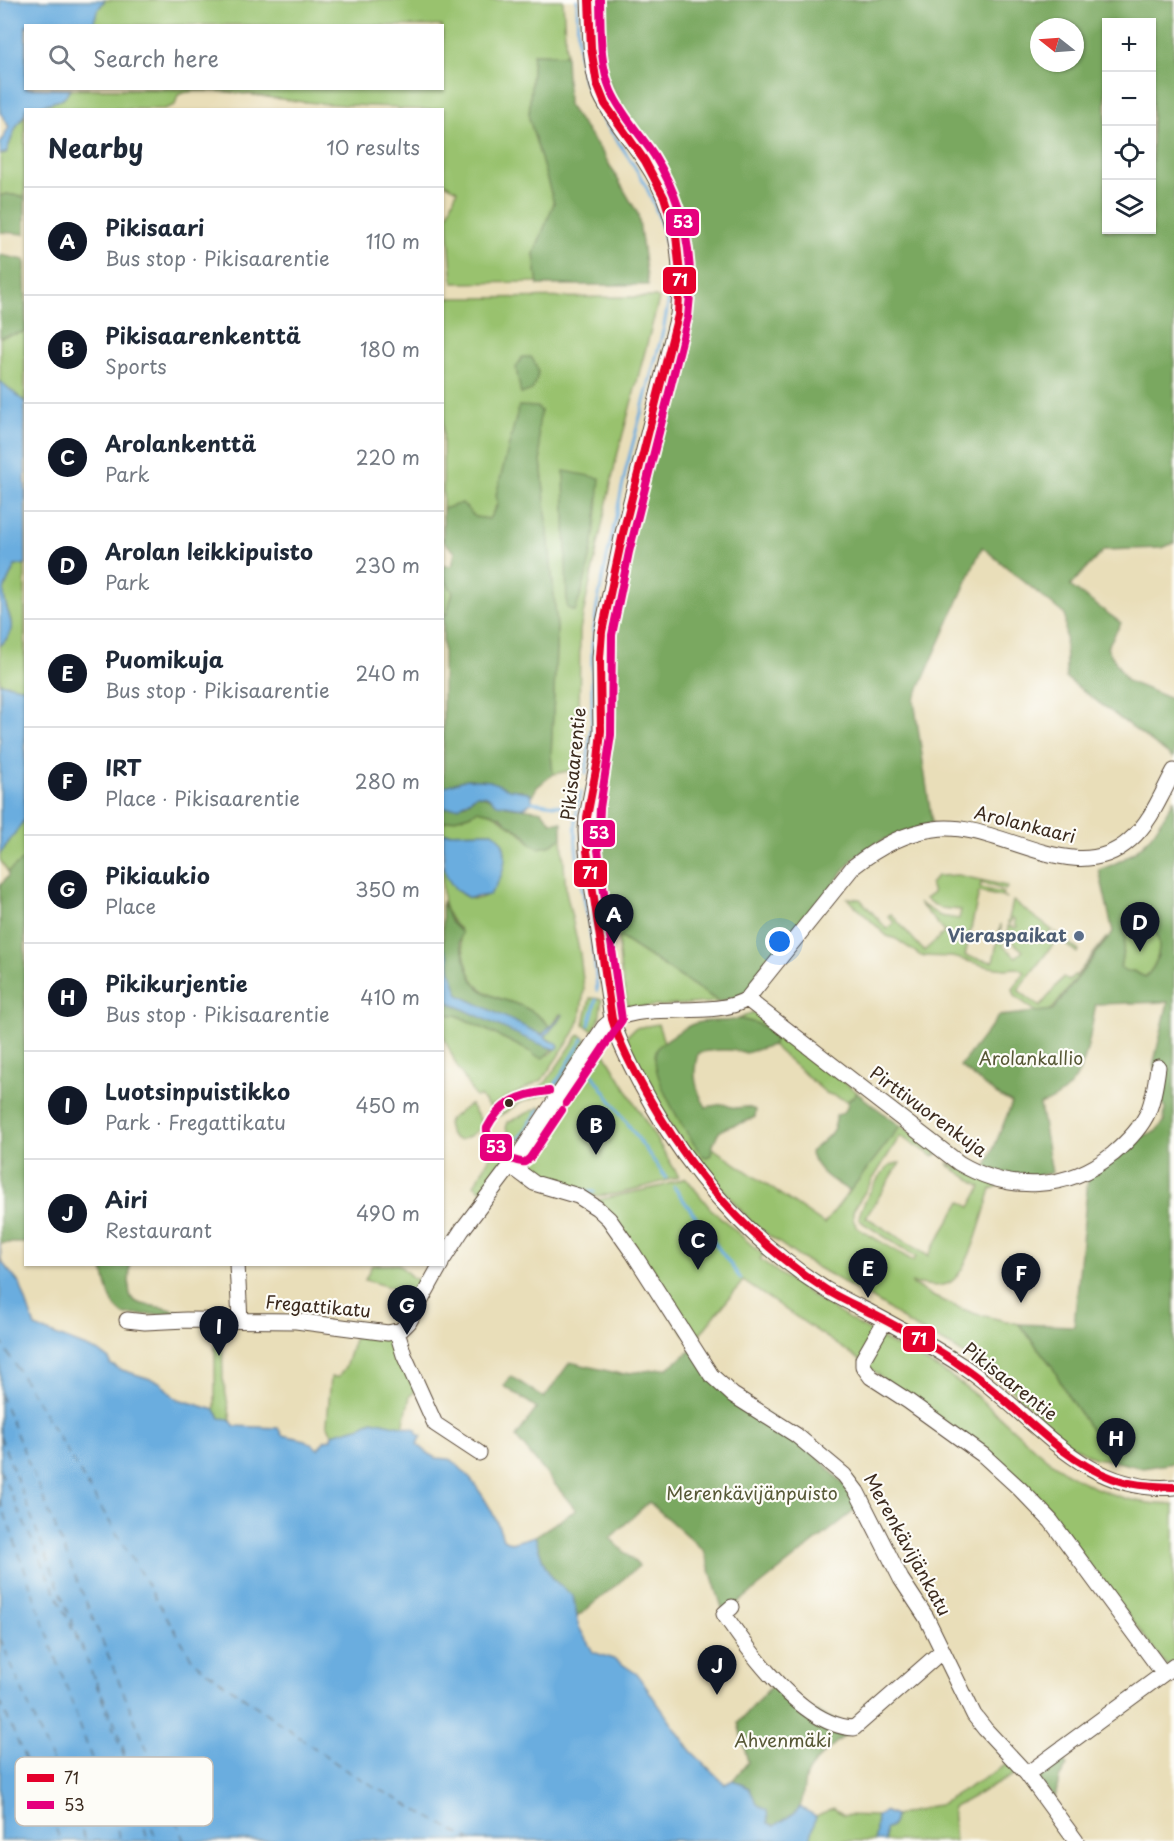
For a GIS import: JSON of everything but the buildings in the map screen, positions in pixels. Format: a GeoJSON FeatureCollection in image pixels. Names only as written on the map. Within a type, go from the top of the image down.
{"type":"FeatureCollection","features":[{"type":"Feature","properties":{"kind":"street","name":"Pikisaarentie"},"geometry":{"type":"LineString","coordinates":[[590,0],[591,52],[596,82],[608,108],[646,162],[663,195],[676,232],[681,281],[678,315],[623,533],[600,658],[601,731],[586,831],[612,1019],[618,1038],[651,1104],[676,1144],[723,1203],[757,1237],[826,1290],[964,1367],[1072,1457],[1086,1466],[1122,1482],[1174,1487]]}},
{"type":"Feature","properties":{"kind":"street","name":"Arolankaari"},"geometry":{"type":"LineString","coordinates":[[747,999],[853,867],[871,852],[892,840],[934,828],[963,830],[981,833],[1051,855],[1091,858],[1117,849],[1139,832],[1174,771]]}},
{"type":"Feature","properties":{"kind":"street"},"geometry":{"type":"LineString","coordinates":[[444,1260],[462,1230],[511,1166],[604,1027],[612,1019],[668,1010],[726,1007],[740,1004],[747,999]]}},
{"type":"Feature","properties":{"kind":"street","name":"Pirttivuorenkuja"},"geometry":{"type":"LineString","coordinates":[[747,999],[959,1163],[981,1174],[1012,1183],[1040,1183],[1068,1179],[1106,1160],[1120,1148],[1142,1122],[1152,1101],[1158,1067]]}},
{"type":"Feature","properties":{"kind":"street","name":"Merenkävijänkatu"},"geometry":{"type":"LineString","coordinates":[[511,1166],[534,1183],[578,1196],[609,1219],[711,1375],[733,1395],[796,1435],[844,1475],[857,1492],[901,1579],[926,1617],[974,1715],[1027,1774],[1076,1841]]}},
{"type":"Feature","properties":{"kind":"street"},"geometry":{"type":"LineString","coordinates":[[237,1266],[240,1320]]}},
{"type":"Feature","properties":{"kind":"street"},"geometry":{"type":"LineString","coordinates":[[440,1266],[414,1315],[405,1327],[397,1332],[404,1355],[435,1424],[479,1454]]}},
{"type":"Feature","properties":{"kind":"street","name":"Fregattikatu"},"geometry":{"type":"LineString","coordinates":[[127,1320],[145,1322],[296,1321],[388,1333],[397,1332]]}},
{"type":"Feature","properties":{"kind":"street"},"geometry":{"type":"LineString","coordinates":[[885,1321],[863,1359],[866,1372],[983,1455],[1019,1488],[1051,1521],[1169,1669],[1027,1774]]}},
{"type":"Feature","properties":{"kind":"street"},"geometry":{"type":"LineString","coordinates":[[728,1611],[744,1644],[783,1687],[820,1718],[842,1727],[854,1728],[942,1651]]}},
{"type":"Feature","properties":{"kind":"green space"},"geometry":{"type":"Polygon","coordinates":[[[105,0],[563,0],[566,55],[533,54],[529,118],[554,203],[534,254],[538,282],[453,283],[447,217],[457,190],[444,183],[444,108],[398,108],[317,103],[240,93],[204,91],[178,95],[175,105],[167,108],[35,108],[63,99],[70,90],[444,90],[444,24],[93,24],[97,11],[105,0]]]}},
{"type":"Feature","properties":{"kind":"green space"},"geometry":{"type":"Polygon","coordinates":[[[597,0],[1174,0],[1174,543],[1162,548],[1104,550],[1070,586],[1121,623],[1107,648],[1127,681],[1174,700],[1174,756],[1173,758],[1066,678],[1065,615],[982,547],[914,700],[932,823],[881,841],[853,859],[752,987],[739,996],[719,1002],[618,936],[601,899],[595,847],[612,697],[619,587],[683,341],[690,275],[676,212],[660,166],[621,109],[605,73],[597,0]]]}},
{"type":"Feature","properties":{"kind":"green space"},"geometry":{"type":"Polygon","coordinates":[[[533,54],[566,55],[568,105],[602,152],[638,214],[648,285],[538,285],[534,254],[554,203],[529,118],[533,54]]]}},
{"type":"Feature","properties":{"kind":"green space"},"geometry":{"type":"Polygon","coordinates":[[[24,115],[24,197],[6,194],[0,196],[0,155],[6,153],[16,127],[24,115]]]}},
{"type":"Feature","properties":{"kind":"green space"},"geometry":{"type":"Polygon","coordinates":[[[6,194],[24,197],[24,234],[0,232],[0,196],[6,194]]]}},
{"type":"Feature","properties":{"kind":"green space"},"geometry":{"type":"Polygon","coordinates":[[[0,255],[24,260],[24,332],[0,337],[0,255]]]}},
{"type":"Feature","properties":{"kind":"green space"},"geometry":{"type":"Polygon","coordinates":[[[656,297],[659,299],[616,460],[580,630],[579,730],[573,770],[553,774],[551,755],[557,628],[538,429],[489,519],[475,517],[462,503],[444,509],[444,298],[656,297]]]}},
{"type":"Feature","properties":{"kind":"green space"},"geometry":{"type":"Polygon","coordinates":[[[24,332],[24,401],[0,381],[0,337],[24,332]]]}},
{"type":"Feature","properties":{"kind":"green space"},"geometry":{"type":"Polygon","coordinates":[[[522,357],[531,357],[538,373],[532,390],[521,394],[516,368],[522,357]]]}},
{"type":"Feature","properties":{"kind":"green space"},"geometry":{"type":"Polygon","coordinates":[[[519,406],[537,407],[541,411],[538,429],[557,628],[551,755],[553,774],[537,787],[532,796],[522,790],[509,790],[490,781],[467,779],[444,787],[444,613],[447,614],[453,592],[445,579],[444,565],[452,566],[455,552],[444,542],[444,509],[462,503],[475,517],[489,519],[498,505],[496,495],[519,406]]]}},
{"type":"Feature","properties":{"kind":"green space"},"geometry":{"type":"Polygon","coordinates":[[[564,471],[600,478],[595,529],[586,579],[575,611],[567,608],[564,471]]]}},
{"type":"Feature","properties":{"kind":"green space"},"geometry":{"type":"Polygon","coordinates":[[[24,564],[24,688],[0,683],[0,646],[7,638],[11,625],[4,593],[15,566],[24,564]]]}},
{"type":"Feature","properties":{"kind":"green space"},"geometry":{"type":"Polygon","coordinates":[[[444,579],[453,592],[447,614],[444,613],[444,579]]]}},
{"type":"Feature","properties":{"kind":"green space"},"geometry":{"type":"Polygon","coordinates":[[[476,795],[507,806],[542,811],[551,822],[562,822],[562,837],[549,846],[538,848],[531,844],[526,835],[501,817],[477,810],[469,815],[444,822],[444,808],[466,804],[476,795]]]}},
{"type":"Feature","properties":{"kind":"green space","name":"Arolankallio"},"geometry":{"type":"Polygon","coordinates":[[[1174,799],[1174,1463],[1143,1468],[1109,1460],[1103,1447],[1068,1396],[1052,1366],[1019,1324],[1074,1326],[1088,1178],[1139,1137],[1155,1132],[1164,1122],[1165,1109],[1160,1096],[1154,1062],[1168,1002],[1096,1004],[1087,1051],[1076,1078],[1056,1098],[1040,1105],[1052,1173],[1018,1175],[986,1167],[1012,1103],[996,1094],[960,1066],[999,1016],[1053,1010],[1113,932],[1099,870],[1125,858],[1144,843],[1160,824],[1174,799]],[[1132,927],[1124,929],[1125,939],[1120,968],[1145,977],[1156,962],[1159,943],[1155,931],[1141,932],[1132,927]]]}},
{"type":"Feature","properties":{"kind":"green space"},"geometry":{"type":"Polygon","coordinates":[[[477,810],[498,817],[521,833],[531,844],[549,846],[562,837],[566,891],[580,954],[584,989],[580,1019],[574,1033],[542,1080],[489,1107],[480,1096],[475,1097],[456,1064],[444,1037],[444,1014],[456,1015],[531,1052],[549,1055],[559,1046],[545,1037],[563,1015],[560,1014],[550,1027],[538,1015],[487,993],[477,985],[469,971],[460,939],[460,929],[448,916],[445,908],[444,868],[456,889],[470,898],[483,897],[494,888],[502,874],[505,858],[502,843],[492,832],[444,833],[444,822],[469,815],[477,810]]]}},
{"type":"Feature","properties":{"kind":"green space"},"geometry":{"type":"Polygon","coordinates":[[[24,820],[24,859],[8,872],[0,860],[0,854],[24,820]]]}},
{"type":"Feature","properties":{"kind":"green space"},"geometry":{"type":"Polygon","coordinates":[[[24,859],[24,1243],[0,1243],[0,886],[8,876],[8,872],[24,859]]]}},
{"type":"Feature","properties":{"kind":"green space"},"geometry":{"type":"Polygon","coordinates":[[[958,875],[1007,886],[1005,890],[981,883],[980,888],[1003,893],[1002,896],[1007,898],[979,892],[965,956],[993,962],[1001,924],[1003,946],[1016,957],[1023,951],[1009,935],[1008,926],[1016,928],[1017,926],[1015,919],[1012,918],[1010,924],[1008,923],[1013,901],[1052,930],[1045,937],[1048,936],[1053,940],[1055,932],[1079,951],[1077,953],[1058,938],[1018,990],[1040,1007],[1063,977],[1069,981],[1074,975],[1076,976],[1107,939],[1049,1011],[1038,1013],[1015,996],[1013,989],[1025,972],[1017,968],[990,967],[952,957],[921,956],[896,939],[887,936],[847,898],[860,899],[887,929],[894,923],[888,916],[891,914],[924,951],[945,932],[919,903],[940,916],[959,919],[961,910],[939,908],[925,899],[933,893],[930,884],[937,876],[958,875]]]}},
{"type":"Feature","properties":{"kind":"green space"},"geometry":{"type":"Polygon","coordinates":[[[444,906],[450,921],[462,933],[459,942],[474,982],[484,992],[535,1013],[550,1027],[545,1033],[539,1034],[459,995],[450,969],[449,957],[444,949],[444,906]]]}},
{"type":"Feature","properties":{"kind":"green space"},"geometry":{"type":"Polygon","coordinates":[[[1133,927],[1145,932],[1155,931],[1159,943],[1156,962],[1145,977],[1120,968],[1125,939],[1124,929],[1133,927]]]}},
{"type":"Feature","properties":{"kind":"green space"},"geometry":{"type":"Polygon","coordinates":[[[618,936],[719,1002],[628,1008],[620,966],[618,936]]]}},
{"type":"Feature","properties":{"kind":"green space"},"geometry":{"type":"Polygon","coordinates":[[[444,995],[450,1003],[553,1049],[543,1058],[535,1056],[456,1015],[444,1014],[444,995]]]}},
{"type":"Feature","properties":{"kind":"green space"},"geometry":{"type":"Polygon","coordinates":[[[590,998],[602,999],[599,1020],[593,1031],[584,1024],[590,998]]]}},
{"type":"Feature","properties":{"kind":"green space"},"geometry":{"type":"Polygon","coordinates":[[[753,1012],[857,1092],[848,1101],[826,1093],[772,1045],[775,1040],[769,1031],[755,1023],[739,1019],[753,1012]]]}},
{"type":"Feature","properties":{"kind":"green space"},"geometry":{"type":"Polygon","coordinates":[[[739,1019],[765,1028],[775,1040],[772,1045],[746,1053],[722,1050],[698,1053],[695,1067],[696,1081],[699,1094],[706,1107],[723,1104],[734,1108],[747,1107],[756,1110],[755,1117],[721,1130],[713,1143],[711,1155],[707,1157],[703,1156],[696,1147],[670,1103],[662,1086],[655,1057],[660,1045],[690,1025],[739,1019]]]}},
{"type":"Feature","properties":{"kind":"green space"},"geometry":{"type":"Polygon","coordinates":[[[658,1024],[695,1136],[824,1224],[901,1125],[938,1154],[933,1156],[900,1136],[854,1209],[853,1220],[859,1229],[913,1261],[916,1257],[859,1219],[862,1207],[875,1184],[887,1168],[895,1164],[900,1163],[866,1217],[928,1256],[961,1201],[970,1207],[981,1187],[948,1163],[999,1186],[991,1189],[969,1256],[955,1278],[947,1284],[938,1286],[911,1283],[932,1296],[957,1307],[1019,1324],[1052,1366],[1068,1396],[1103,1447],[1109,1460],[1094,1458],[1069,1444],[1000,1379],[954,1348],[910,1325],[883,1305],[799,1257],[752,1223],[714,1179],[701,1168],[671,1127],[624,1039],[635,1028],[658,1024]]]}},
{"type":"Feature","properties":{"kind":"green space"},"geometry":{"type":"Polygon","coordinates":[[[581,1035],[587,1040],[554,1091],[522,1102],[499,1116],[494,1114],[497,1108],[536,1090],[546,1082],[578,1036],[581,1035]]]}},
{"type":"Feature","properties":{"kind":"green space"},"geometry":{"type":"Polygon","coordinates":[[[595,1048],[601,1048],[604,1052],[679,1177],[622,1193],[586,1196],[529,1176],[523,1165],[595,1048]]]}},
{"type":"Feature","properties":{"kind":"green space"},"geometry":{"type":"Polygon","coordinates":[[[857,1093],[900,1126],[850,1191],[831,1180],[817,1165],[810,1152],[832,1132],[836,1115],[841,1114],[847,1108],[848,1101],[857,1093]]]}},
{"type":"Feature","properties":{"kind":"green space"},"geometry":{"type":"Polygon","coordinates":[[[470,1104],[484,1125],[473,1134],[457,1140],[449,1132],[447,1123],[470,1104]]]}},
{"type":"Feature","properties":{"kind":"green space"},"geometry":{"type":"Polygon","coordinates":[[[542,1108],[520,1141],[508,1133],[506,1128],[508,1122],[542,1108]]]}},
{"type":"Feature","properties":{"kind":"green space"},"geometry":{"type":"Polygon","coordinates":[[[498,1143],[509,1150],[510,1156],[482,1191],[474,1185],[498,1143]]]}},
{"type":"Feature","properties":{"kind":"green space"},"geometry":{"type":"Polygon","coordinates":[[[686,1178],[710,1208],[763,1255],[760,1259],[838,1312],[950,1376],[977,1396],[1038,1452],[1064,1471],[1094,1487],[1125,1498],[1174,1505],[1174,1662],[1167,1666],[1052,1517],[863,1362],[743,1281],[692,1344],[589,1202],[662,1186],[686,1178]]]}},
{"type":"Feature","properties":{"kind":"green space"},"geometry":{"type":"Polygon","coordinates":[[[102,1266],[130,1266],[129,1287],[133,1299],[144,1304],[168,1308],[180,1314],[124,1315],[114,1305],[102,1266]]]}},
{"type":"Feature","properties":{"kind":"green space"},"geometry":{"type":"Polygon","coordinates":[[[372,1266],[400,1266],[413,1278],[426,1282],[416,1295],[365,1280],[372,1266]]]}},
{"type":"Feature","properties":{"kind":"green space"},"geometry":{"type":"Polygon","coordinates":[[[215,1332],[222,1332],[223,1380],[232,1424],[220,1418],[215,1410],[215,1332]]]}},
{"type":"Feature","properties":{"kind":"green space"},"geometry":{"type":"Polygon","coordinates":[[[355,1336],[393,1340],[396,1345],[394,1361],[407,1366],[416,1390],[410,1396],[403,1427],[372,1420],[362,1426],[332,1434],[327,1423],[331,1377],[338,1377],[345,1368],[355,1336]]]}},
{"type":"Feature","properties":{"kind":"green space","name":"Merenkävijänpuisto"},"geometry":{"type":"Polygon","coordinates":[[[694,1348],[711,1375],[796,1435],[863,1504],[724,1614],[704,1551],[649,1502],[610,1538],[639,1566],[577,1617],[573,1596],[551,1577],[535,1536],[576,1510],[516,1437],[537,1408],[504,1386],[511,1376],[544,1398],[570,1362],[621,1374],[668,1368],[694,1348]]]}},
{"type":"Feature","properties":{"kind":"green space","name":"Ahvenmäki"},"geometry":{"type":"Polygon","coordinates":[[[777,1680],[806,1708],[854,1728],[810,1768],[798,1810],[775,1826],[768,1823],[767,1811],[757,1804],[749,1788],[733,1780],[748,1762],[738,1723],[777,1680]]]}},
{"type":"Feature","properties":{"kind":"green space"},"geometry":{"type":"Polygon","coordinates":[[[1057,1751],[1067,1766],[1059,1779],[1055,1798],[1034,1776],[1057,1751]]]}},
{"type":"Feature","properties":{"kind":"green space"},"geometry":{"type":"Polygon","coordinates":[[[1014,1760],[1023,1770],[952,1808],[955,1841],[885,1841],[885,1830],[893,1824],[895,1816],[943,1803],[1014,1760]]]}},
{"type":"Feature","properties":{"kind":"green space"},"geometry":{"type":"Polygon","coordinates":[[[833,1808],[844,1815],[877,1816],[875,1841],[808,1841],[816,1816],[833,1808]]]}},
{"type":"Feature","properties":{"kind":"water"},"geometry":{"type":"Polygon","coordinates":[[[0,0],[105,0],[97,11],[93,24],[24,24],[24,90],[70,90],[63,99],[33,108],[24,108],[24,115],[16,127],[6,153],[0,154],[0,144],[9,127],[0,112],[0,0]]]}},
{"type":"Feature","properties":{"kind":"water"},"geometry":{"type":"Polygon","coordinates":[[[0,381],[24,401],[24,564],[15,566],[5,586],[5,601],[11,626],[7,639],[0,646],[0,381]]]}},
{"type":"Feature","properties":{"kind":"water"},"geometry":{"type":"Polygon","coordinates":[[[0,683],[24,688],[24,820],[0,854],[0,683]]]}},
{"type":"Feature","properties":{"kind":"water"},"geometry":{"type":"Polygon","coordinates":[[[467,779],[490,781],[509,789],[528,792],[532,796],[532,802],[524,808],[497,804],[487,796],[476,795],[459,807],[444,808],[444,787],[467,779]]]}},
{"type":"Feature","properties":{"kind":"water"},"geometry":{"type":"Polygon","coordinates":[[[493,832],[499,838],[505,854],[505,863],[499,880],[489,895],[469,898],[453,886],[444,866],[444,833],[493,832]]]}},
{"type":"Feature","properties":{"kind":"water"},"geometry":{"type":"Polygon","coordinates":[[[444,948],[449,956],[450,969],[459,995],[542,1035],[563,1014],[545,1037],[559,1046],[557,1049],[522,1037],[450,1003],[444,994],[444,948]]]}},
{"type":"Feature","properties":{"kind":"water"},"geometry":{"type":"Polygon","coordinates":[[[0,1242],[1,1261],[20,1284],[35,1327],[99,1352],[109,1359],[110,1364],[119,1369],[160,1382],[175,1398],[215,1410],[220,1418],[229,1419],[235,1426],[278,1428],[282,1435],[306,1440],[318,1449],[325,1440],[331,1439],[332,1434],[362,1426],[372,1420],[416,1429],[417,1434],[422,1436],[417,1444],[434,1457],[451,1460],[475,1485],[495,1518],[503,1539],[511,1543],[535,1536],[551,1577],[573,1596],[579,1627],[593,1652],[616,1660],[637,1674],[691,1751],[725,1784],[733,1780],[749,1788],[757,1804],[767,1811],[768,1823],[775,1826],[800,1807],[816,1816],[810,1840],[0,1841],[0,1242]]]}},
{"type":"Feature","properties":{"kind":"water"},"geometry":{"type":"Polygon","coordinates":[[[884,1811],[895,1816],[893,1824],[885,1830],[885,1841],[875,1841],[877,1816],[884,1811]]]}},
{"type":"Feature","properties":{"kind":"waterway"},"geometry":{"type":"LineString","coordinates":[[577,0],[579,55],[586,86],[590,97],[640,176],[655,206],[665,237],[670,286]]}},
{"type":"Feature","properties":{"kind":"waterway"},"geometry":{"type":"LineString","coordinates":[[586,774],[592,719],[592,647],[597,605],[626,469],[663,331],[669,299]]}},
{"type":"Feature","properties":{"kind":"waterway"},"geometry":{"type":"LineString","coordinates":[[581,792],[577,806],[576,850],[593,949],[597,991]]}},
{"type":"Feature","properties":{"kind":"waterway"},"geometry":{"type":"LineString","coordinates":[[532,802],[562,806]]}},
{"type":"Feature","properties":{"kind":"waterway"},"geometry":{"type":"LineString","coordinates":[[589,1025],[596,1000]]}},
{"type":"Feature","properties":{"kind":"waterway"},"geometry":{"type":"LineString","coordinates":[[553,1088],[583,1039]]}},
{"type":"Feature","properties":{"kind":"waterway"},"geometry":{"type":"LineString","coordinates":[[530,1169],[530,1160],[592,1066],[598,1061]]}},
{"type":"Feature","properties":{"kind":"waterway"},"geometry":{"type":"LineString","coordinates":[[586,1065],[666,1178]]}},
{"type":"Feature","properties":{"kind":"waterway"},"geometry":{"type":"LineString","coordinates":[[519,1139],[539,1110]]}},
{"type":"Feature","properties":{"kind":"waterway"},"geometry":{"type":"LineString","coordinates":[[503,1164],[511,1151]]}},
{"type":"Feature","properties":{"kind":"waterway"},"geometry":{"type":"LineString","coordinates":[[674,1187],[741,1279]]}},
{"type":"Feature","properties":{"kind":"waterway"},"geometry":{"type":"LineString","coordinates":[[581,1191],[594,1192]]}},
{"type":"Feature","properties":{"kind":"ferry route"},"geometry":{"type":"LineString","coordinates":[[0,1340],[194,1662],[347,1771],[472,1841]]}},
{"type":"Feature","properties":{"kind":"ferry route"},"geometry":{"type":"LineString","coordinates":[[0,1394],[150,1757]]}},
{"type":"Feature","properties":{"kind":"ferry route"},"geometry":{"type":"LineString","coordinates":[[0,1436],[124,1757]]}},
{"type":"Feature","properties":{"kind":"ferry route"},"geometry":{"type":"LineString","coordinates":[[0,1470],[82,1650]]}},
{"type":"Feature","properties":{"kind":"ferry route"},"geometry":{"type":"LineString","coordinates":[[0,1500],[91,1757]]}},
{"type":"Feature","properties":{"kind":"ferry route"},"geometry":{"type":"LineString","coordinates":[[0,1638],[50,1757]]}},
{"type":"Feature","properties":{"kind":"ferry route"},"geometry":{"type":"LineString","coordinates":[[96,1681],[117,1728],[125,1755]]}},
{"type":"Feature","properties":{"kind":"ferry route"},"geometry":{"type":"LineString","coordinates":[[0,1701],[24,1757]]}},
{"type":"Feature","properties":{"kind":"ferry route"},"geometry":{"type":"LineString","coordinates":[[54,1826],[61,1841]]}},
{"type":"Feature","properties":{"kind":"ferry route"},"geometry":{"type":"LineString","coordinates":[[80,1826],[86,1841]]}},
{"type":"Feature","properties":{"kind":"ferry route"},"geometry":{"type":"LineString","coordinates":[[116,1826],[121,1841]]}},
{"type":"Feature","properties":{"kind":"ferry route"},"geometry":{"type":"LineString","coordinates":[[144,1826],[148,1841]]}},
{"type":"Feature","properties":{"kind":"ferry route"},"geometry":{"type":"LineString","coordinates":[[151,1826],[157,1841]]}},
{"type":"Feature","properties":{"kind":"ferry route"},"geometry":{"type":"LineString","coordinates":[[179,1826],[185,1841]]}},
{"type":"Feature","properties":{"kind":"transit line","name":"71"},"geometry":{"type":"LineString","coordinates":[[589,0],[591,48],[597,84],[605,104],[645,161],[664,197],[676,235],[680,274],[678,315],[623,533],[602,632],[601,731],[587,817],[587,851],[612,1019],[619,1038],[646,1093],[682,1150],[724,1202],[771,1249],[831,1293],[908,1333],[952,1360],[982,1381],[1052,1442],[1091,1468],[1127,1483],[1174,1487]]}},
{"type":"Feature","properties":{"kind":"transit line","name":"53"},"geometry":{"type":"LineString","coordinates":[[566,1103],[622,1020],[598,850],[600,808],[611,735],[612,635],[629,552],[688,317],[690,296],[685,233],[673,193],[654,155],[620,108],[607,80],[601,46],[600,0]]}},
{"type":"Feature","properties":{"kind":"transit line","name":"53"},"geometry":{"type":"LineString","coordinates":[[549,1091],[521,1097],[498,1112],[487,1128],[487,1134],[494,1146],[513,1160],[525,1162],[562,1110]]}},
{"type":"Feature","properties":{"kind":"place","name":"Vieraspaikat"},"geometry":{"type":"Point","coordinates":[1079,936]}},
{"type":"Feature","properties":{"kind":"place","name":"Pikisaari"},"geometry":{"type":"Point","coordinates":[614,944]}},
{"type":"Feature","properties":{"kind":"place","name":"Arolan leikkipuisto"},"geometry":{"type":"Point","coordinates":[1140,952]}},
{"type":"Feature","properties":{"kind":"place","name":"Pikisaarenkenttä"},"geometry":{"type":"Point","coordinates":[596,1155]}},
{"type":"Feature","properties":{"kind":"place","name":"Arolankenttä"},"geometry":{"type":"Point","coordinates":[698,1270]}},
{"type":"Feature","properties":{"kind":"place","name":"Puomikuja"},"geometry":{"type":"Point","coordinates":[868,1298]}},
{"type":"Feature","properties":{"kind":"place","name":"IRT"},"geometry":{"type":"Point","coordinates":[1021,1303]}},
{"type":"Feature","properties":{"kind":"place","name":"Pikiaukio"},"geometry":{"type":"Point","coordinates":[407,1335]}},
{"type":"Feature","properties":{"kind":"place","name":"Luotsinpuistikko"},"geometry":{"type":"Point","coordinates":[219,1356]}},
{"type":"Feature","properties":{"kind":"place","name":"Pikikurjentie"},"geometry":{"type":"Point","coordinates":[1116,1468]}},
{"type":"Feature","properties":{"kind":"place","name":"Airi"},"geometry":{"type":"Point","coordinates":[717,1695]}}]}
